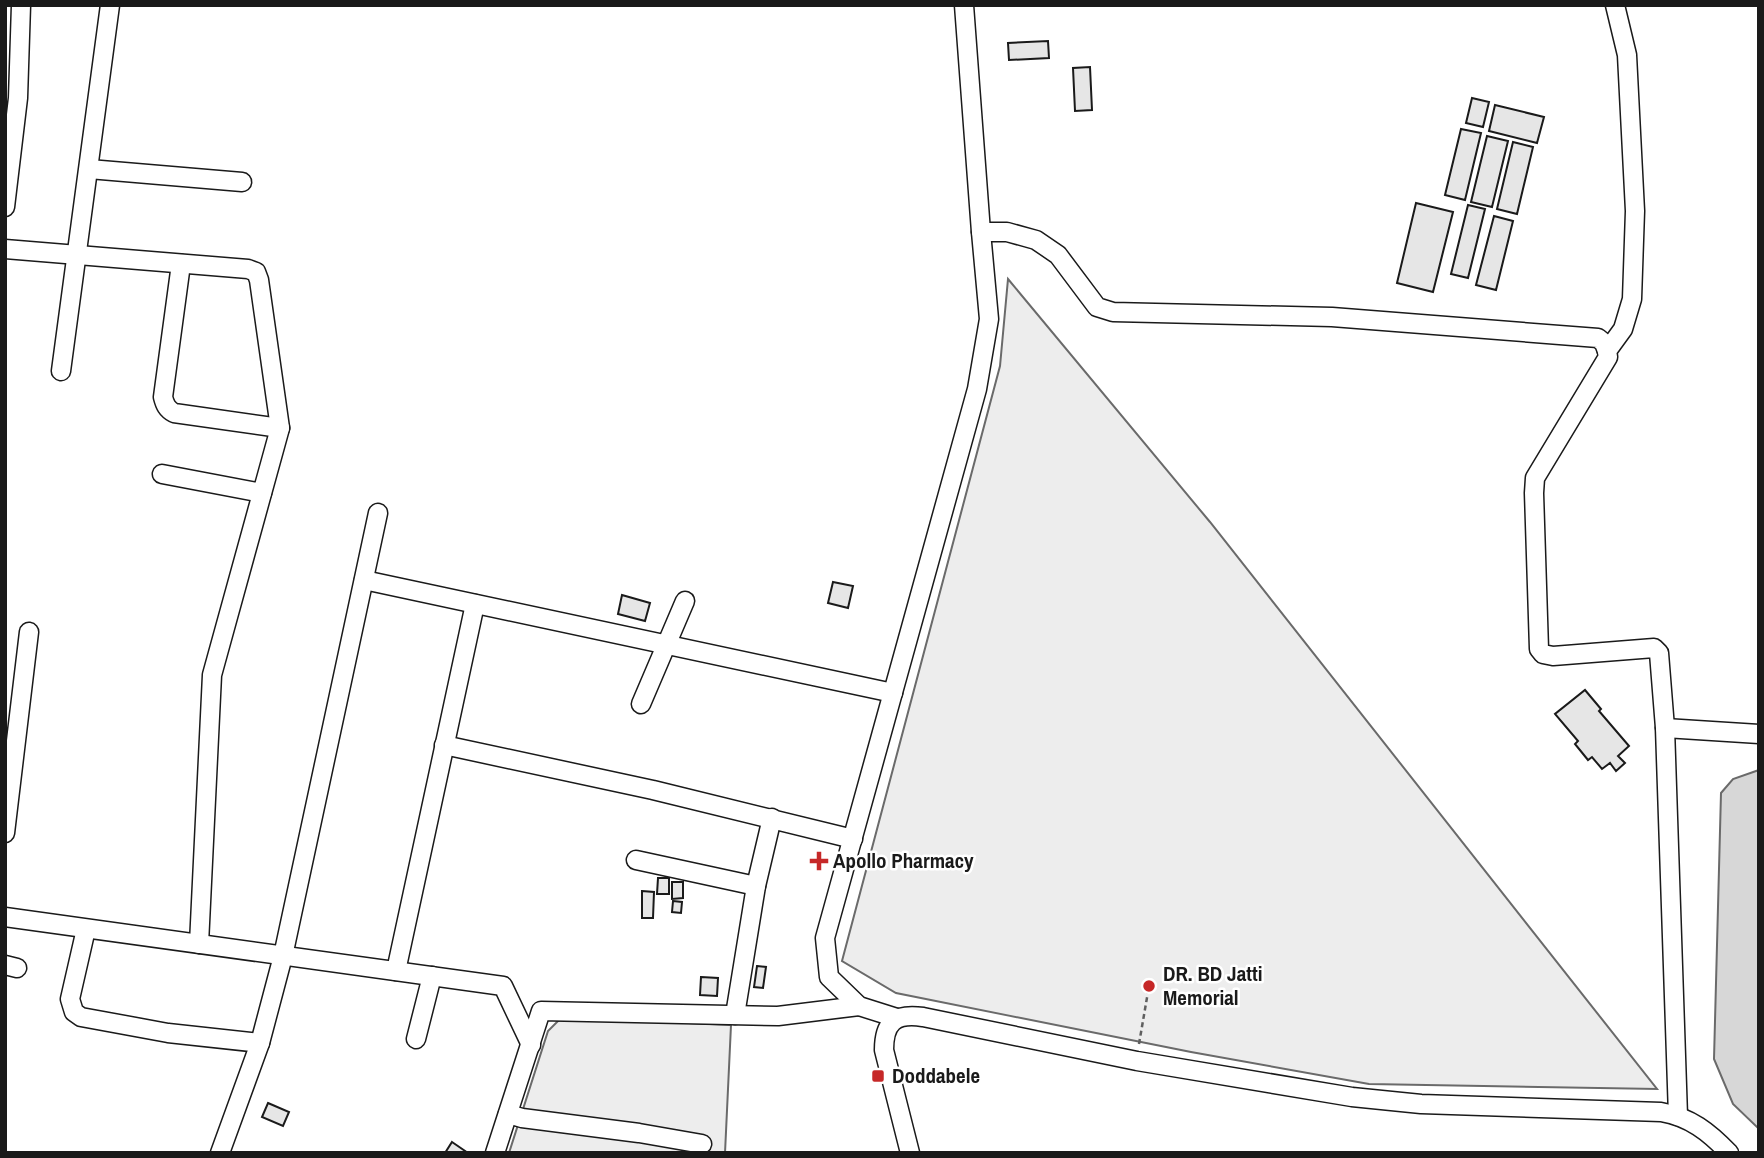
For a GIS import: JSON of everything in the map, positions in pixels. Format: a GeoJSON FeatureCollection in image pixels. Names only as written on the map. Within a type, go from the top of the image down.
{"type":"FeatureCollection","features":[{"type":"Feature","properties":{"kind":"street"},"geometry":{"type":"LineString","coordinates":[[5,207],[18,97],[21,5]]}},
{"type":"Feature","properties":{"kind":"street"},"geometry":{"type":"LineString","coordinates":[[61,371],[110,5]]}},
{"type":"Feature","properties":{"kind":"street"},"geometry":{"type":"LineString","coordinates":[[859,1006],[829,977],[825,938],[977,389],[989,319],[964,5]]}},
{"type":"Feature","properties":{"kind":"street"},"geometry":{"type":"LineString","coordinates":[[1607,351],[1623,329],[1632,299],[1635,211],[1627,55],[1615,5]]}},
{"type":"Feature","properties":{"kind":"street"},"geometry":{"type":"LineString","coordinates":[[89,169],[242,182]]}},
{"type":"Feature","properties":{"kind":"street"},"geometry":{"type":"LineString","coordinates":[[981,232],[1007,232],[1037,240],[1058,255],[1097,307],[1113,312],[1332,317],[1598,338],[1604,342],[1608,357],[1535,478],[1539,649],[1543,654],[1553,656],[1654,648],[1659,653],[1665,728],[1678,1116]]}},
{"type":"Feature","properties":{"kind":"street"},"geometry":{"type":"LineString","coordinates":[[5,249],[248,269],[256,272],[259,280],[280,428],[212,675],[200,944]]}},
{"type":"Feature","properties":{"kind":"street"},"geometry":{"type":"LineString","coordinates":[[181,264],[163,397],[165,404],[174,413],[280,428]]}},
{"type":"Feature","properties":{"kind":"street"},"geometry":{"type":"LineString","coordinates":[[162,474],[262,493]]}},
{"type":"Feature","properties":{"kind":"street"},"geometry":{"type":"LineString","coordinates":[[220,1153],[260,1043],[283,956],[378,513]]}},
{"type":"Feature","properties":{"kind":"street"},"geometry":{"type":"LineString","coordinates":[[364,580],[893,693]]}},
{"type":"Feature","properties":{"kind":"street"},"geometry":{"type":"LineString","coordinates":[[640,704],[685,601]]}},
{"type":"Feature","properties":{"kind":"street"},"geometry":{"type":"LineString","coordinates":[[396,971],[475,604]]}},
{"type":"Feature","properties":{"kind":"street"},"geometry":{"type":"LineString","coordinates":[[5,833],[29,632]]}},
{"type":"Feature","properties":{"kind":"street"},"geometry":{"type":"LineString","coordinates":[[1665,728],[1759,734]]}},
{"type":"Feature","properties":{"kind":"street"},"geometry":{"type":"LineString","coordinates":[[444,744],[772,818],[853,839]]}},
{"type":"Feature","properties":{"kind":"street"},"geometry":{"type":"LineString","coordinates":[[735,1015],[756,887],[772,818]]}},
{"type":"Feature","properties":{"kind":"street"},"geometry":{"type":"LineString","coordinates":[[636,860],[756,887]]}},
{"type":"Feature","properties":{"kind":"street"},"geometry":{"type":"LineString","coordinates":[[5,918],[503,986],[531,1045]]}},
{"type":"Feature","properties":{"kind":"street"},"geometry":{"type":"LineString","coordinates":[[86,929],[70,999],[74,1012],[81,1017],[168,1033],[260,1043]]}},
{"type":"Feature","properties":{"kind":"street"},"geometry":{"type":"LineString","coordinates":[[416,1039],[432,976]]}},
{"type":"Feature","properties":{"kind":"street"},"geometry":{"type":"LineString","coordinates":[[495,1153],[541,1011],[778,1016],[859,1006],[897,1018]]}},
{"type":"Feature","properties":{"kind":"street"},"geometry":{"type":"LineString","coordinates":[[909,1153],[884,1050],[888,1026],[897,1018],[907,1015],[1137,1061],[1341,1096],[1435,1105],[1661,1112],[1688,1119],[1706,1130],[1729,1153]]}},
{"type":"Feature","properties":{"kind":"street"},"geometry":{"type":"LineString","coordinates":[[508,1114],[702,1144]]}},
{"type":"Feature","properties":{"kind":"path"},"geometry":{"type":"LineString","coordinates":[[1137,1061],[1149,986]]}},
{"type":"Feature","properties":{"kind":"shaded area"},"geometry":{"type":"Polygon","coordinates":[[[1008,279],[1210,522],[1657,1089],[1369,1084],[1191,1052],[896,993],[842,961],[1000,366],[1008,279]]]}},
{"type":"Feature","properties":{"kind":"shaded area"},"geometry":{"type":"Polygon","coordinates":[[[1759,770],[1759,1129],[1733,1104],[1714,1059],[1721,793],[1733,779],[1759,770]]]}},
{"type":"Feature","properties":{"kind":"shaded area"},"geometry":{"type":"Polygon","coordinates":[[[562,1017],[731,1025],[725,1153],[509,1153],[548,1031],[562,1017]]]}},
{"type":"Feature","properties":{"kind":"building"},"geometry":{"type":"Polygon","coordinates":[[[1048,41],[1049,58],[1009,60],[1008,43],[1048,41]]]}},
{"type":"Feature","properties":{"kind":"building"},"geometry":{"type":"Polygon","coordinates":[[[1090,67],[1092,110],[1075,111],[1073,68],[1090,67]]]}},
{"type":"Feature","properties":{"kind":"building"},"geometry":{"type":"Polygon","coordinates":[[[1472,98],[1489,102],[1483,127],[1466,123],[1472,98]]]}},
{"type":"Feature","properties":{"kind":"building"},"geometry":{"type":"Polygon","coordinates":[[[1495,105],[1544,117],[1537,143],[1489,131],[1495,105]]]}},
{"type":"Feature","properties":{"kind":"building"},"geometry":{"type":"Polygon","coordinates":[[[1461,129],[1481,133],[1465,200],[1445,195],[1461,129]]]}},
{"type":"Feature","properties":{"kind":"building"},"geometry":{"type":"Polygon","coordinates":[[[1487,136],[1508,141],[1492,207],[1471,202],[1487,136]]]}},
{"type":"Feature","properties":{"kind":"building"},"geometry":{"type":"Polygon","coordinates":[[[1513,142],[1533,147],[1517,214],[1497,209],[1513,142]]]}},
{"type":"Feature","properties":{"kind":"building"},"geometry":{"type":"Polygon","coordinates":[[[1416,203],[1453,212],[1433,292],[1397,283],[1416,203]]]}},
{"type":"Feature","properties":{"kind":"building"},"geometry":{"type":"Polygon","coordinates":[[[1468,205],[1485,209],[1468,278],[1451,274],[1468,205]]]}},
{"type":"Feature","properties":{"kind":"building"},"geometry":{"type":"Polygon","coordinates":[[[1494,216],[1513,221],[1496,290],[1476,285],[1494,216]]]}},
{"type":"Feature","properties":{"kind":"building"},"geometry":{"type":"Polygon","coordinates":[[[833,582],[853,586],[848,608],[828,603],[833,582]]]}},
{"type":"Feature","properties":{"kind":"building"},"geometry":{"type":"Polygon","coordinates":[[[622,595],[650,603],[645,621],[618,614],[622,595]]]}},
{"type":"Feature","properties":{"kind":"building"},"geometry":{"type":"Polygon","coordinates":[[[1585,690],[1629,746],[1618,756],[1625,763],[1616,771],[1610,763],[1602,769],[1592,757],[1588,760],[1575,744],[1578,741],[1555,714],[1585,690]]]}},
{"type":"Feature","properties":{"kind":"building"},"geometry":{"type":"Polygon","coordinates":[[[658,878],[669,878],[669,894],[657,894],[658,878]]]}},
{"type":"Feature","properties":{"kind":"building"},"geometry":{"type":"Polygon","coordinates":[[[672,882],[683,882],[683,898],[672,899],[672,882]]]}},
{"type":"Feature","properties":{"kind":"building"},"geometry":{"type":"Polygon","coordinates":[[[642,891],[654,892],[653,918],[642,918],[642,891]]]}},
{"type":"Feature","properties":{"kind":"building"},"geometry":{"type":"Polygon","coordinates":[[[673,901],[682,902],[681,913],[672,912],[673,901]]]}},
{"type":"Feature","properties":{"kind":"building"},"geometry":{"type":"Polygon","coordinates":[[[757,966],[766,967],[763,988],[754,987],[757,966]]]}},
{"type":"Feature","properties":{"kind":"building"},"geometry":{"type":"Polygon","coordinates":[[[701,977],[718,978],[717,996],[700,995],[701,977]]]}},
{"type":"Feature","properties":{"kind":"building"},"geometry":{"type":"Polygon","coordinates":[[[268,1103],[289,1112],[283,1126],[262,1117],[268,1103]]]}},
{"type":"Feature","properties":{"kind":"building"},"geometry":{"type":"Polygon","coordinates":[[[452,1142],[468,1153],[445,1153],[452,1142]]]}},
{"type":"Feature","properties":{"kind":"place","name":"Apollo Pharmacy"},"geometry":{"type":"Point","coordinates":[819,861]}},
{"type":"Feature","properties":{"kind":"place","name":"DR. BD Jatti Memorial"},"geometry":{"type":"Point","coordinates":[1149,986]}},
{"type":"Feature","properties":{"kind":"place","name":"Doddabele"},"geometry":{"type":"Point","coordinates":[878,1076]}}]}
